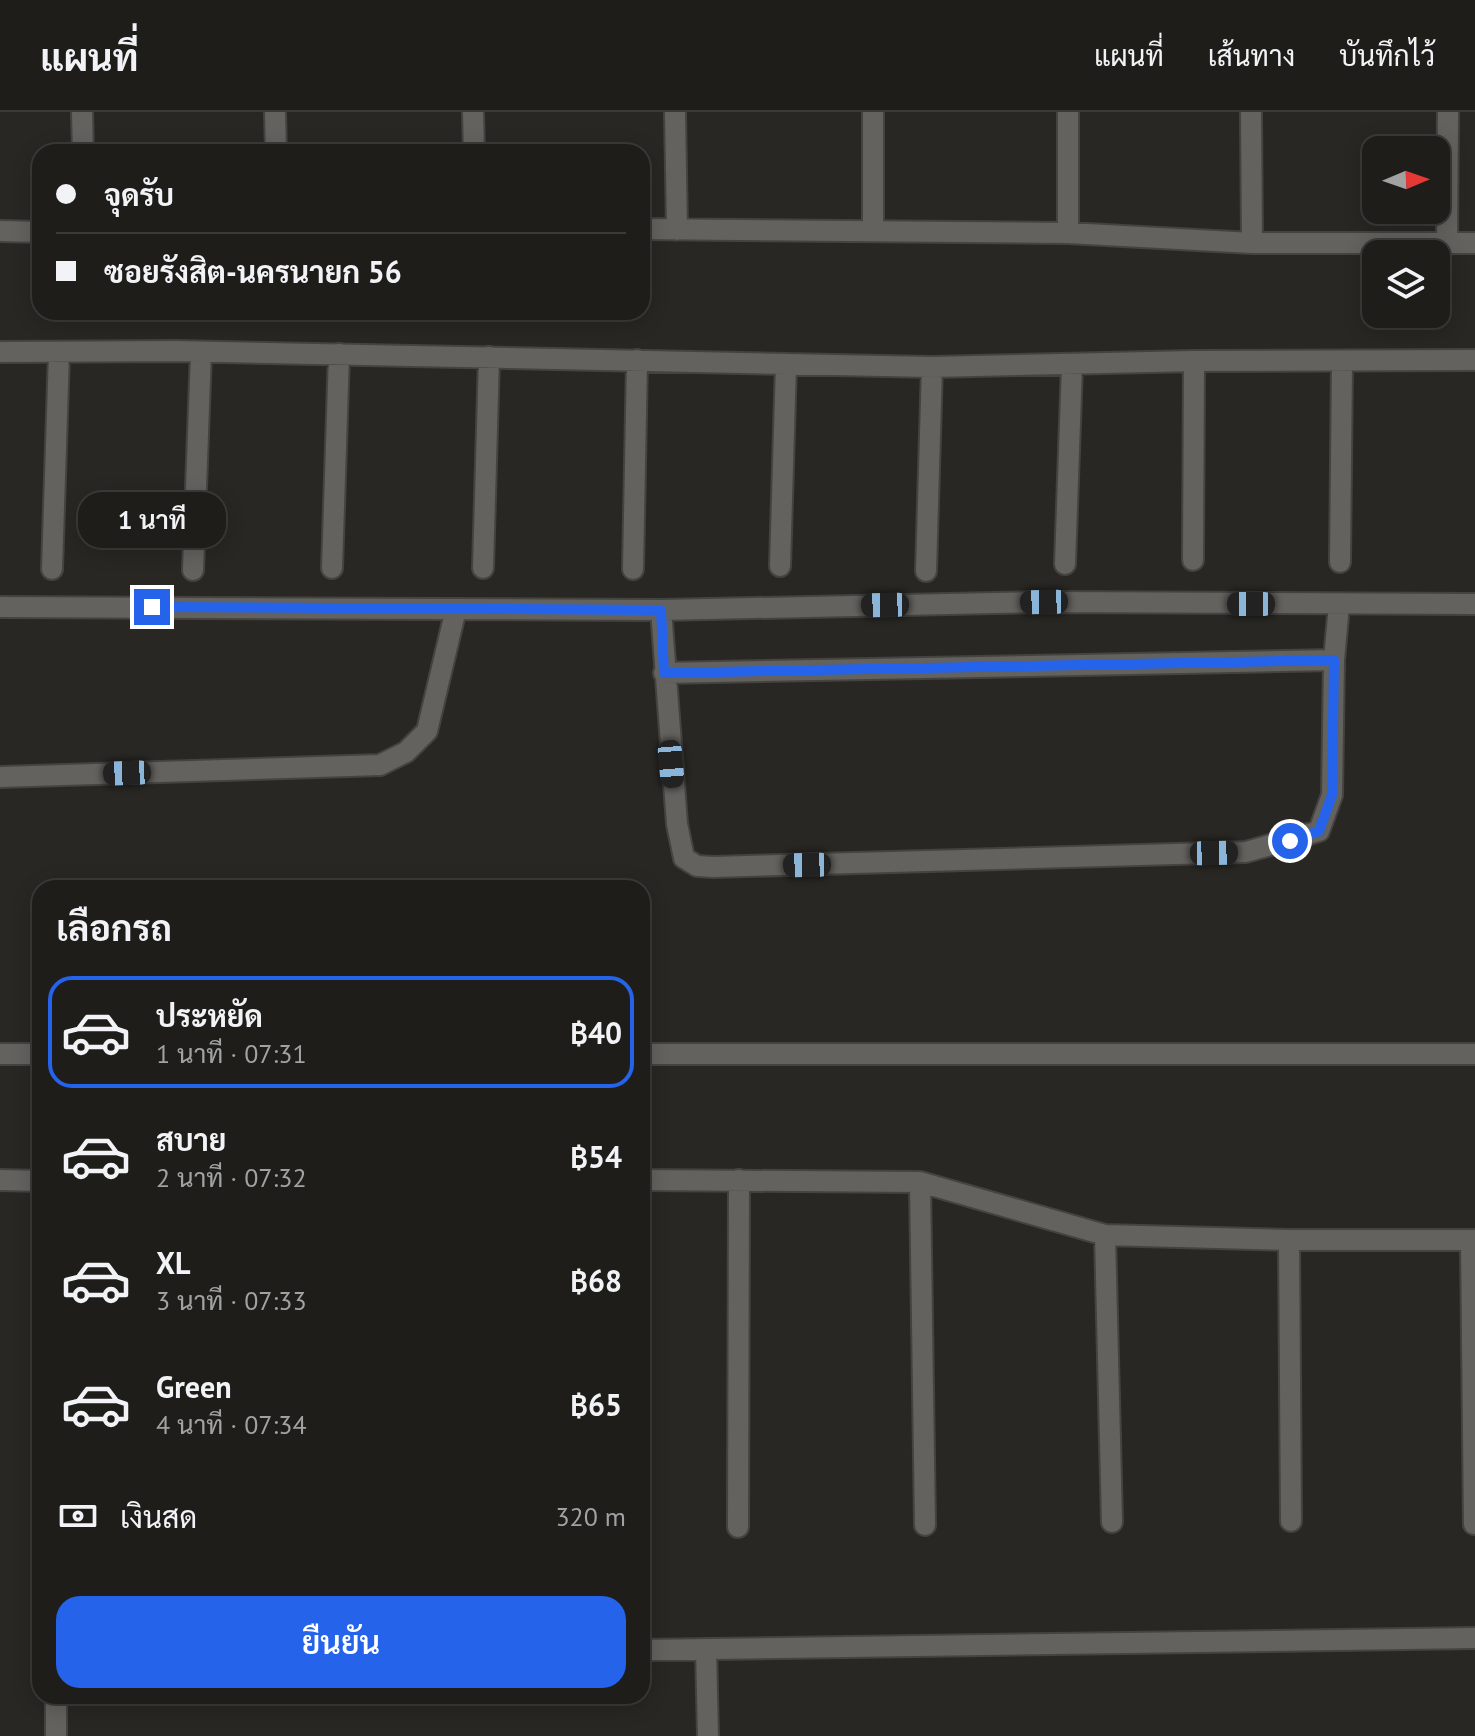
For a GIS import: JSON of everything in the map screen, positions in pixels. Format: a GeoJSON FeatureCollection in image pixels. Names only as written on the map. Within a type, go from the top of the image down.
{"type":"FeatureCollection","features":[{"type":"Feature","properties":{"kind":"street"},"geometry":{"type":"LineString","coordinates":[[82,112],[83,144]]}},
{"type":"Feature","properties":{"kind":"street"},"geometry":{"type":"LineString","coordinates":[[275,112],[276,144]]}},
{"type":"Feature","properties":{"kind":"street"},"geometry":{"type":"LineString","coordinates":[[473,112],[474,144]]}},
{"type":"Feature","properties":{"kind":"street"},"geometry":{"type":"LineString","coordinates":[[675,112],[677,230]]}},
{"type":"Feature","properties":{"kind":"street"},"geometry":{"type":"LineString","coordinates":[[873,112],[873,231]]}},
{"type":"Feature","properties":{"kind":"street"},"geometry":{"type":"LineString","coordinates":[[1068,112],[1068,233]]}},
{"type":"Feature","properties":{"kind":"street"},"geometry":{"type":"LineString","coordinates":[[1251,112],[1252,243]]}},
{"type":"Feature","properties":{"kind":"street"},"geometry":{"type":"LineString","coordinates":[[1447,240],[1448,112]]}},
{"type":"Feature","properties":{"kind":"street"},"geometry":{"type":"LineString","coordinates":[[650,229],[1068,233],[1252,243],[1362,244]]}},
{"type":"Feature","properties":{"kind":"street"},"geometry":{"type":"LineString","coordinates":[[0,231],[32,232]]}},
{"type":"Feature","properties":{"kind":"street"},"geometry":{"type":"LineString","coordinates":[[1450,244],[1475,243]]}},
{"type":"Feature","properties":{"kind":"street"},"geometry":{"type":"LineString","coordinates":[[0,352],[339,354],[932,367],[1194,361],[1475,360]]}},
{"type":"Feature","properties":{"kind":"street"},"geometry":{"type":"LineString","coordinates":[[193,570],[201,352]]}},
{"type":"Feature","properties":{"kind":"street"},"geometry":{"type":"LineString","coordinates":[[52,569],[59,353]]}},
{"type":"Feature","properties":{"kind":"street"},"geometry":{"type":"LineString","coordinates":[[332,568],[339,354]]}},
{"type":"Feature","properties":{"kind":"street"},"geometry":{"type":"LineString","coordinates":[[483,568],[489,357]]}},
{"type":"Feature","properties":{"kind":"street"},"geometry":{"type":"LineString","coordinates":[[633,569],[637,360]]}},
{"type":"Feature","properties":{"kind":"street"},"geometry":{"type":"LineString","coordinates":[[1193,560],[1194,361]]}},
{"type":"Feature","properties":{"kind":"street"},"geometry":{"type":"LineString","coordinates":[[1340,562],[1342,362]]}},
{"type":"Feature","properties":{"kind":"street"},"geometry":{"type":"LineString","coordinates":[[780,566],[786,364]]}},
{"type":"Feature","properties":{"kind":"street"},"geometry":{"type":"LineString","coordinates":[[1065,564],[1072,365]]}},
{"type":"Feature","properties":{"kind":"street"},"geometry":{"type":"LineString","coordinates":[[926,571],[932,367]]}},
{"type":"Feature","properties":{"kind":"street"},"geometry":{"type":"LineString","coordinates":[[0,607],[661,610],[1044,602],[1475,604]]}},
{"type":"Feature","properties":{"kind":"street"},"geometry":{"type":"LineString","coordinates":[[661,610],[677,824],[684,858],[697,866],[713,867],[1246,852],[1319,831],[1332,795],[1334,660],[1339,605]]}},
{"type":"Feature","properties":{"kind":"street"},"geometry":{"type":"LineString","coordinates":[[0,777],[380,765],[406,752],[427,731],[456,609]]}},
{"type":"Feature","properties":{"kind":"street"},"geometry":{"type":"LineString","coordinates":[[664,673],[1334,660]]}},
{"type":"Feature","properties":{"kind":"street"},"geometry":{"type":"LineString","coordinates":[[0,1054],[32,1054]]}},
{"type":"Feature","properties":{"kind":"street"},"geometry":{"type":"LineString","coordinates":[[650,1054],[1475,1054]]}},
{"type":"Feature","properties":{"kind":"street"},"geometry":{"type":"LineString","coordinates":[[0,1180],[32,1181]]}},
{"type":"Feature","properties":{"kind":"street"},"geometry":{"type":"LineString","coordinates":[[650,1180],[920,1182],[1105,1235],[1289,1240],[1473,1240],[1474,1524]]}},
{"type":"Feature","properties":{"kind":"street"},"geometry":{"type":"LineString","coordinates":[[738,1527],[739,1180]]}},
{"type":"Feature","properties":{"kind":"street"},"geometry":{"type":"LineString","coordinates":[[920,1182],[925,1525]]}},
{"type":"Feature","properties":{"kind":"street"},"geometry":{"type":"LineString","coordinates":[[1105,1235],[1112,1522]]}},
{"type":"Feature","properties":{"kind":"street"},"geometry":{"type":"LineString","coordinates":[[1289,1240],[1291,1521]]}},
{"type":"Feature","properties":{"kind":"street"},"geometry":{"type":"LineString","coordinates":[[650,1650],[1475,1638]]}},
{"type":"Feature","properties":{"kind":"street"},"geometry":{"type":"LineString","coordinates":[[706,1649],[708,1736]]}},
{"type":"Feature","properties":{"kind":"street"},"geometry":{"type":"LineString","coordinates":[[56,1704],[56,1736]]}},
{"type":"Feature","properties":{"kind":"route"},"geometry":{"type":"LineString","coordinates":[[152,607],[661,610],[664,673],[1334,660],[1332,795],[1319,831],[1290,841]]}}]}
